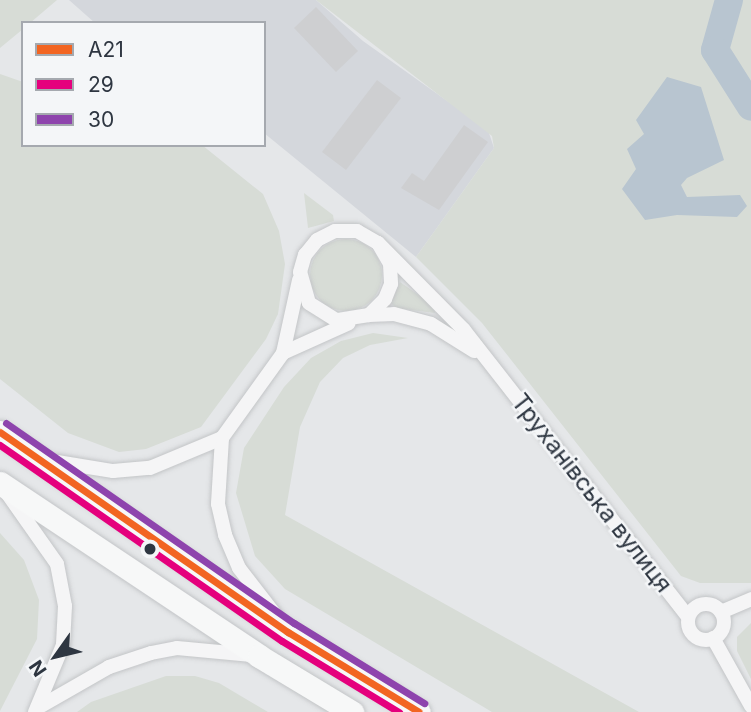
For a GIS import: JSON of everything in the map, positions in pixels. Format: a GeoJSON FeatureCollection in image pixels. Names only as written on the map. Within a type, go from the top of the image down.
{"type":"FeatureCollection","features":[{"type":"Feature","properties":{"kind":"main road"},"geometry":{"type":"LineString","coordinates":[[0,432],[25,453],[288,632],[419,712]]}},
{"type":"Feature","properties":{"kind":"main road"},"geometry":{"type":"LineString","coordinates":[[0,483],[259,656],[352,712]]}},
{"type":"Feature","properties":{"kind":"street"},"geometry":{"type":"LineString","coordinates":[[335,231],[357,231],[378,243],[390,264],[391,284],[385,299],[363,318],[325,316],[309,303],[300,272],[317,240],[335,231]]}},
{"type":"Feature","properties":{"kind":"street","name":"Труханівська вулиця"},"geometry":{"type":"LineString","coordinates":[[378,243],[426,288],[495,370],[688,617]]}},
{"type":"Feature","properties":{"kind":"street","name":"Труханівська вулиця"},"geometry":{"type":"LineString","coordinates":[[222,438],[284,353],[300,272]]}},
{"type":"Feature","properties":{"kind":"street","name":"Труханівська вулиця"},"geometry":{"type":"LineString","coordinates":[[284,353],[363,318],[394,314],[431,324],[461,341],[495,370]]}},
{"type":"Feature","properties":{"kind":"street"},"geometry":{"type":"LineString","coordinates":[[25,453],[74,467],[113,471],[150,468],[222,438],[218,504],[225,535],[239,568],[288,632]]}},
{"type":"Feature","properties":{"kind":"street"},"geometry":{"type":"LineString","coordinates":[[0,483],[57,564],[65,606],[63,645],[37,710]]}},
{"type":"Feature","properties":{"kind":"street"},"geometry":{"type":"LineString","coordinates":[[713,638],[694,635],[688,617],[704,604],[721,612],[751,600]]}},
{"type":"Feature","properties":{"kind":"street"},"geometry":{"type":"LineString","coordinates":[[713,638],[723,627],[721,612]]}},
{"type":"Feature","properties":{"kind":"street"},"geometry":{"type":"LineString","coordinates":[[713,638],[751,706]]}},
{"type":"Feature","properties":{"kind":"street"},"geometry":{"type":"LineString","coordinates":[[37,710],[80,682],[150,653],[177,648],[259,656]]}},
{"type":"Feature","properties":{"kind":"shaded area"},"geometry":{"type":"Polygon","coordinates":[[[0,0],[57,0],[32,21],[21,21],[21,31],[0,48],[0,0]]]}},
{"type":"Feature","properties":{"kind":"shaded area"},"geometry":{"type":"Polygon","coordinates":[[[69,0],[316,0],[363,41],[488,130],[494,148],[416,257],[266,135],[266,21],[93,21],[69,0]]]}},
{"type":"Feature","properties":{"kind":"shaded area"},"geometry":{"type":"Polygon","coordinates":[[[316,0],[751,0],[751,583],[700,583],[681,576],[482,323],[416,257],[494,148],[492,136],[316,0]]]}},
{"type":"Feature","properties":{"kind":"shaded area"},"geometry":{"type":"Polygon","coordinates":[[[0,74],[21,81],[21,147],[204,147],[263,194],[279,231],[285,264],[278,314],[266,339],[201,427],[146,449],[119,452],[68,433],[0,379],[0,74]]]}},
{"type":"Feature","properties":{"kind":"shaded area"},"geometry":{"type":"Polygon","coordinates":[[[667,77],[701,87],[724,160],[687,178],[681,185],[687,197],[740,195],[747,206],[737,217],[677,215],[645,220],[622,189],[636,169],[627,149],[644,134],[636,120],[667,77]]]}},
{"type":"Feature","properties":{"kind":"shaded area"},"geometry":{"type":"Polygon","coordinates":[[[304,193],[333,215],[334,221],[308,228],[304,193]]]}},
{"type":"Feature","properties":{"kind":"shaded area"},"geometry":{"type":"Polygon","coordinates":[[[346,239],[360,242],[372,249],[379,261],[382,275],[379,289],[372,301],[360,308],[346,311],[332,308],[320,301],[313,289],[310,275],[313,261],[320,249],[332,242],[346,239]]]}},
{"type":"Feature","properties":{"kind":"shaded area"},"geometry":{"type":"Polygon","coordinates":[[[400,282],[434,306],[435,313],[396,308],[391,303],[400,282]]]}},
{"type":"Feature","properties":{"kind":"shaded area"},"geometry":{"type":"Polygon","coordinates":[[[373,333],[408,338],[370,345],[343,358],[320,382],[300,427],[285,515],[639,712],[492,712],[285,589],[255,556],[236,493],[244,448],[284,387],[311,358],[341,341],[373,333]]]}},
{"type":"Feature","properties":{"kind":"shaded area"},"geometry":{"type":"Polygon","coordinates":[[[0,533],[24,560],[39,600],[37,639],[0,711],[0,533]]]}},
{"type":"Feature","properties":{"kind":"shaded area"},"geometry":{"type":"Polygon","coordinates":[[[751,623],[751,679],[737,651],[737,637],[751,623]]]}},
{"type":"Feature","properties":{"kind":"shaded area"},"geometry":{"type":"Polygon","coordinates":[[[166,676],[195,676],[219,683],[268,712],[77,712],[91,702],[166,676]]]}},
{"type":"Feature","properties":{"kind":"building"},"geometry":{"type":"Polygon","coordinates":[[[316,7],[358,51],[336,72],[294,28],[316,7]]]}},
{"type":"Feature","properties":{"kind":"building"},"geometry":{"type":"Polygon","coordinates":[[[377,80],[401,98],[346,170],[322,152],[377,80]]]}},
{"type":"Feature","properties":{"kind":"building"},"geometry":{"type":"Polygon","coordinates":[[[464,125],[488,142],[439,210],[401,188],[412,173],[424,181],[464,125]]]}},
{"type":"Feature","properties":{"kind":"waterway"},"geometry":{"type":"LineString","coordinates":[[729,0],[715,50],[751,107]]}},
{"type":"Feature","properties":{"kind":"transit line","name":"30"},"geometry":{"type":"LineString","coordinates":[[6,423],[294,623],[424,703]]}},
{"type":"Feature","properties":{"kind":"transit line","name":"А21"},"geometry":{"type":"LineString","coordinates":[[0,432],[288,632],[419,712]]}},
{"type":"Feature","properties":{"kind":"transit line","name":"29"},"geometry":{"type":"LineString","coordinates":[[0,445],[282,641],[399,712]]}}]}
